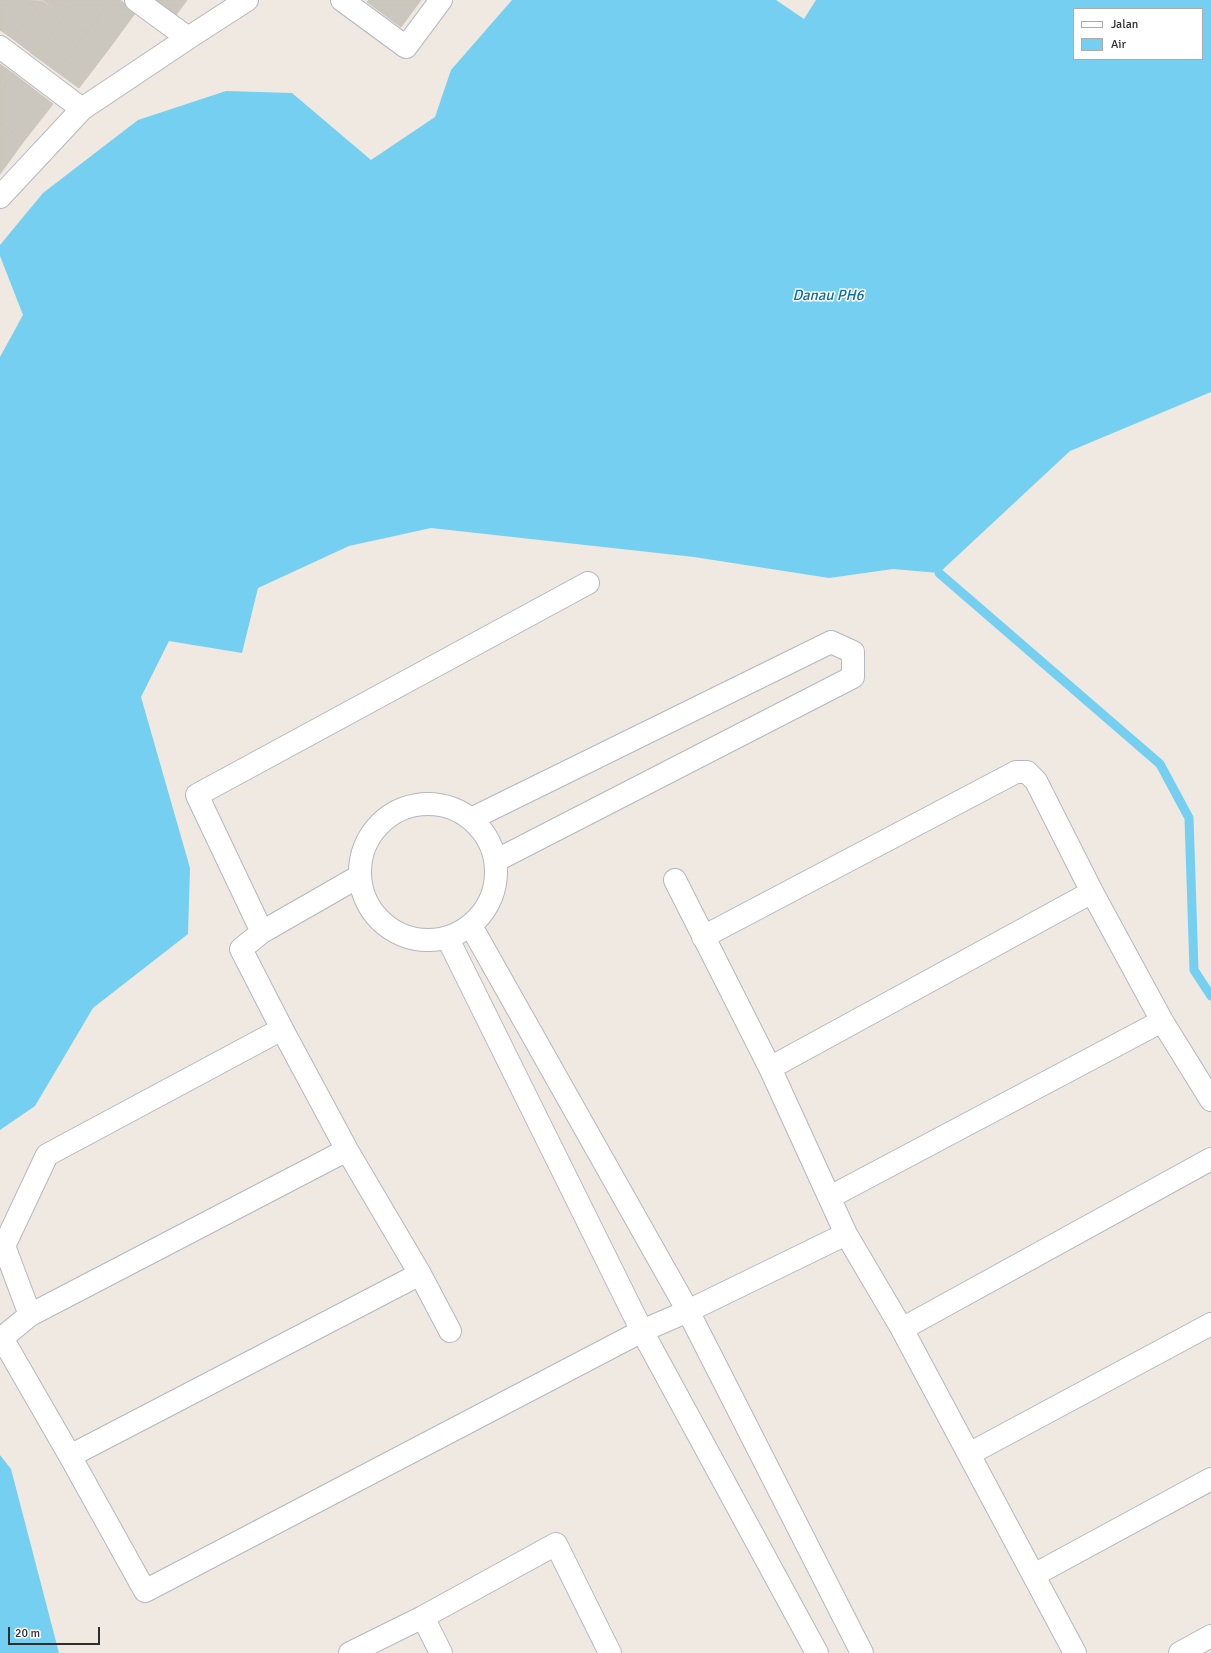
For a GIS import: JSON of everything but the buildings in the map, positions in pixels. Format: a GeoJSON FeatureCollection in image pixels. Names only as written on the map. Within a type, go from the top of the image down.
{"type":"FeatureCollection","features":[{"type":"Feature","properties":{"kind":"street"},"geometry":{"type":"LineString","coordinates":[[136,0],[188,38]]}},
{"type":"Feature","properties":{"kind":"street"},"geometry":{"type":"LineString","coordinates":[[0,197],[82,109],[247,0]]}},
{"type":"Feature","properties":{"kind":"street"},"geometry":{"type":"LineString","coordinates":[[342,0],[406,47],[441,0]]}},
{"type":"Feature","properties":{"kind":"street"},"geometry":{"type":"LineString","coordinates":[[0,47],[82,109]]}},
{"type":"Feature","properties":{"kind":"street"},"geometry":{"type":"LineString","coordinates":[[262,932],[198,795],[588,583]]}},
{"type":"Feature","properties":{"kind":"street"},"geometry":{"type":"LineString","coordinates":[[473,818],[832,642],[854,652],[853,677],[497,860]]}},
{"type":"Feature","properties":{"kind":"street"},"geometry":{"type":"LineString","coordinates":[[703,937],[1016,772],[1027,772],[1036,781],[1092,892],[1162,1021],[1211,1100]]}},
{"type":"Feature","properties":{"kind":"street"},"geometry":{"type":"LineString","coordinates":[[436,802],[473,818],[497,860],[494,897],[471,926],[448,939],[407,938],[374,916],[358,877],[366,838],[395,810],[436,802]]}},
{"type":"Feature","properties":{"kind":"street"},"geometry":{"type":"LineString","coordinates":[[358,877],[262,932],[241,949],[347,1150],[420,1274],[450,1331]]}},
{"type":"Feature","properties":{"kind":"street"},"geometry":{"type":"LineString","coordinates":[[675,880],[770,1068],[846,1234],[902,1329],[1075,1653]]}},
{"type":"Feature","properties":{"kind":"street"},"geometry":{"type":"LineString","coordinates":[[770,1068],[1092,892]]}},
{"type":"Feature","properties":{"kind":"street"},"geometry":{"type":"LineString","coordinates":[[471,926],[688,1311],[862,1653]]}},
{"type":"Feature","properties":{"kind":"street"},"geometry":{"type":"LineString","coordinates":[[448,939],[642,1331],[817,1653]]}},
{"type":"Feature","properties":{"kind":"street"},"geometry":{"type":"LineString","coordinates":[[830,1197],[1162,1021]]}},
{"type":"Feature","properties":{"kind":"street"},"geometry":{"type":"LineString","coordinates":[[30,1315],[4,1246],[47,1155],[282,1029]]}},
{"type":"Feature","properties":{"kind":"street"},"geometry":{"type":"LineString","coordinates":[[347,1150],[30,1315],[2,1338],[145,1591],[642,1331],[688,1311],[846,1234]]}},
{"type":"Feature","properties":{"kind":"street"},"geometry":{"type":"LineString","coordinates":[[902,1329],[1211,1159]]}},
{"type":"Feature","properties":{"kind":"street"},"geometry":{"type":"LineString","coordinates":[[70,1456],[420,1274]]}},
{"type":"Feature","properties":{"kind":"street"},"geometry":{"type":"LineString","coordinates":[[969,1454],[1211,1324]]}},
{"type":"Feature","properties":{"kind":"street"},"geometry":{"type":"LineString","coordinates":[[1034,1575],[1211,1479]]}},
{"type":"Feature","properties":{"kind":"street"},"geometry":{"type":"LineString","coordinates":[[350,1653],[423,1617],[556,1544],[610,1653]]}},
{"type":"Feature","properties":{"kind":"street"},"geometry":{"type":"LineString","coordinates":[[423,1617],[441,1653]]}},
{"type":"Feature","properties":{"kind":"street"},"geometry":{"type":"LineString","coordinates":[[1180,1653],[1211,1636]]}},
{"type":"Feature","properties":{"kind":"water","name":"Danau PH6"},"geometry":{"type":"Polygon","coordinates":[[[512,0],[776,0],[804,19],[816,0],[1211,0],[1211,392],[1070,451],[939,573],[893,569],[829,578],[694,557],[431,528],[349,546],[258,588],[242,653],[169,641],[141,697],[190,868],[188,934],[93,1008],[35,1106],[0,1130],[0,357],[23,315],[0,256],[0,245],[43,193],[138,120],[226,91],[292,93],[371,160],[435,117],[451,70],[512,0]]]}},
{"type":"Feature","properties":{"kind":"water"},"geometry":{"type":"Polygon","coordinates":[[[0,1455],[11,1469],[59,1653],[0,1653],[0,1455]]]}},
{"type":"Feature","properties":{"kind":"waterway"},"geometry":{"type":"LineString","coordinates":[[939,573],[1160,764],[1189,818],[1194,970],[1211,996]]}}]}
